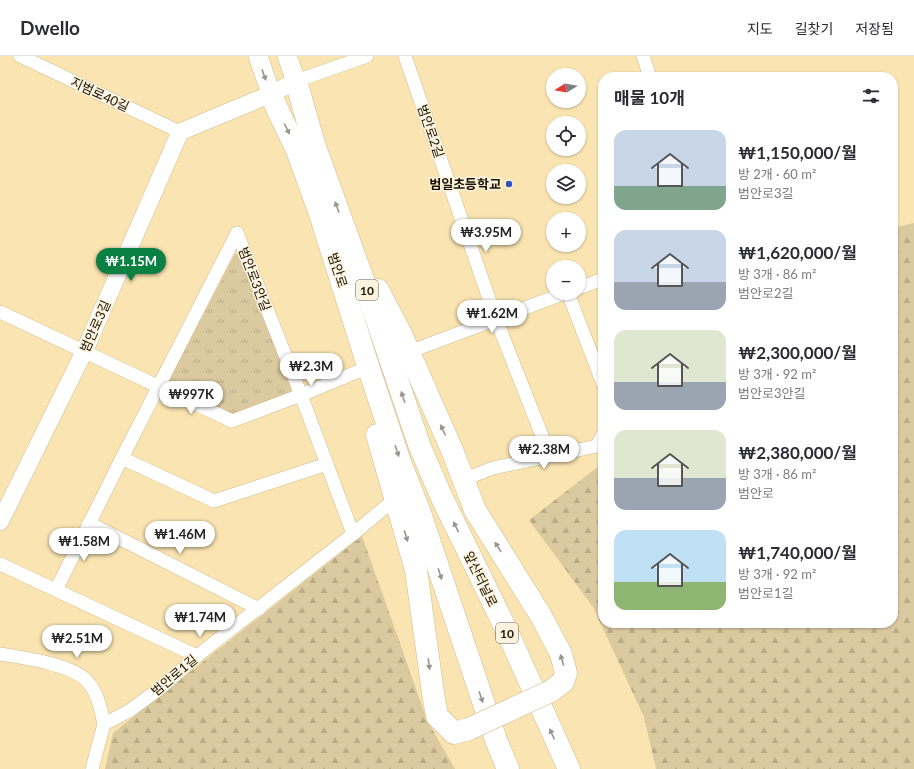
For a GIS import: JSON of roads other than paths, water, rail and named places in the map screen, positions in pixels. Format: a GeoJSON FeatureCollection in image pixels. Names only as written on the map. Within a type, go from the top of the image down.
{"type":"FeatureCollection","features":[{"type":"Feature","properties":{"kind":"highway","name":"범안로"},"geometry":{"type":"LineString","coordinates":[[296,80],[314,144],[420,447],[442,498]]}},
{"type":"Feature","properties":{"kind":"highway","name":"범안로"},"geometry":{"type":"LineString","coordinates":[[271,94],[297,150],[320,214],[400,462],[419,510],[496,740],[508,769]]}},
{"type":"Feature","properties":{"kind":"highway"},"geometry":{"type":"LineString","coordinates":[[320,214],[359,371],[394,499],[416,570],[437,716],[454,733],[470,730],[551,691],[563,682],[566,673],[561,654],[541,616],[475,510],[462,480],[452,450],[400,332],[346,232]]}},
{"type":"Feature","properties":{"kind":"highway","name":"앞산터널로"},"geometry":{"type":"LineString","coordinates":[[442,498],[506,629],[569,769]]}},
{"type":"Feature","properties":{"kind":"main road","name":"범안로"},"geometry":{"type":"LineString","coordinates":[[258,56],[271,94]]}},
{"type":"Feature","properties":{"kind":"main road","name":"범안로"},"geometry":{"type":"LineString","coordinates":[[287,56],[296,80]]}},
{"type":"Feature","properties":{"kind":"street","name":"지범로40길"},"geometry":{"type":"LineString","coordinates":[[20,56],[180,132]]}},
{"type":"Feature","properties":{"kind":"street"},"geometry":{"type":"LineString","coordinates":[[180,132],[271,94],[296,80],[367,56]]}},
{"type":"Feature","properties":{"kind":"street","name":"범안로2길"},"geometry":{"type":"LineString","coordinates":[[405,56],[496,319],[550,456]]}},
{"type":"Feature","properties":{"kind":"street"},"geometry":{"type":"LineString","coordinates":[[643,56],[648,72]]}},
{"type":"Feature","properties":{"kind":"street","name":"범안로3길"},"geometry":{"type":"LineString","coordinates":[[0,522],[84,352],[180,132]]}},
{"type":"Feature","properties":{"kind":"street","name":"범안로3안길"},"geometry":{"type":"LineString","coordinates":[[56,590],[238,233],[353,534]]}},
{"type":"Feature","properties":{"kind":"street"},"geometry":{"type":"LineString","coordinates":[[586,285],[598,281]]}},
{"type":"Feature","properties":{"kind":"street"},"geometry":{"type":"LineString","coordinates":[[409,352],[548,300]]}},
{"type":"Feature","properties":{"kind":"street"},"geometry":{"type":"LineString","coordinates":[[570,300],[598,371]]}},
{"type":"Feature","properties":{"kind":"street"},"geometry":{"type":"LineString","coordinates":[[0,312],[232,421],[359,371]]}},
{"type":"Feature","properties":{"kind":"street"},"geometry":{"type":"LineString","coordinates":[[462,480],[494,468],[597,446],[598,444]]}},
{"type":"Feature","properties":{"kind":"street"},"geometry":{"type":"LineString","coordinates":[[122,458],[214,501],[327,464]]}},
{"type":"Feature","properties":{"kind":"street"},"geometry":{"type":"LineString","coordinates":[[353,534],[394,499]]}},
{"type":"Feature","properties":{"kind":"street"},"geometry":{"type":"LineString","coordinates":[[89,523],[259,609]]}},
{"type":"Feature","properties":{"kind":"street","name":"범안로1길"},"geometry":{"type":"LineString","coordinates":[[104,724],[129,711],[163,686],[197,656],[353,534]]}},
{"type":"Feature","properties":{"kind":"street"},"geometry":{"type":"LineString","coordinates":[[0,564],[197,656]]}},
{"type":"Feature","properties":{"kind":"street"},"geometry":{"type":"LineString","coordinates":[[0,654],[66,668],[87,681],[99,702],[104,724],[92,769]]}},
{"type":"Feature","properties":{"kind":"place","name":"범일초등학교"},"geometry":{"type":"Point","coordinates":[509,184]}}]}
